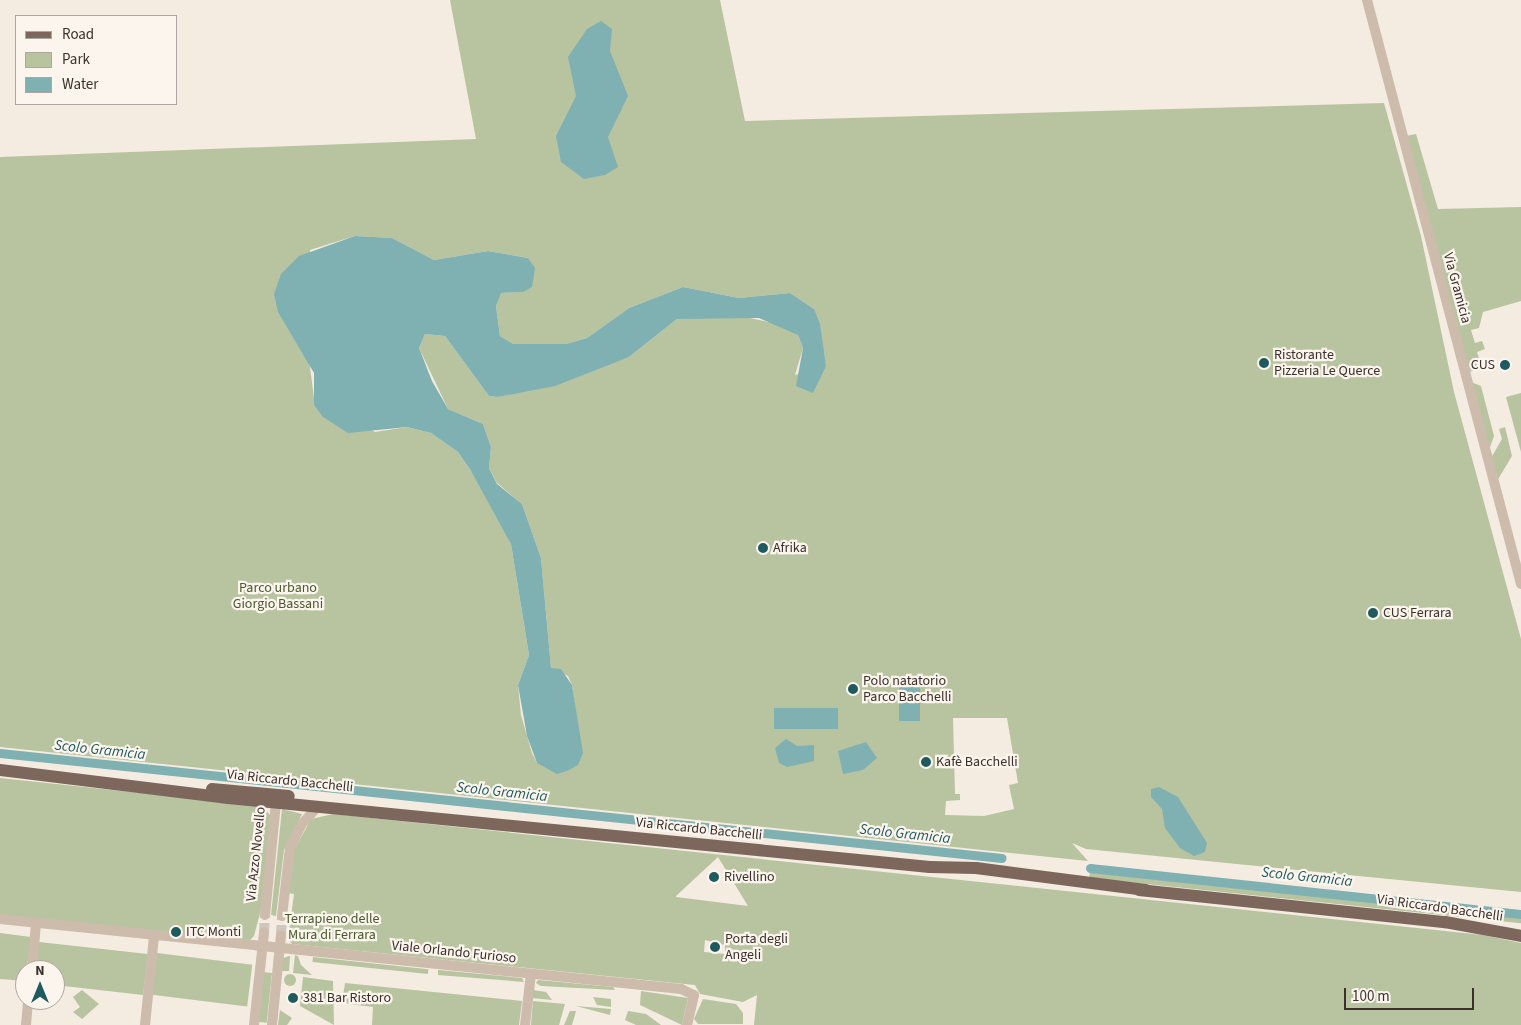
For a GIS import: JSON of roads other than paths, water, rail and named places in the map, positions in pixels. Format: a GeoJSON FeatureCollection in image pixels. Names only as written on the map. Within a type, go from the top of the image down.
{"type":"FeatureCollection","features":[{"type":"Feature","properties":{"kind":"main road","name":"Via Riccardo Bacchelli"},"geometry":{"type":"LineString","coordinates":[[0,770],[310,804],[424,810],[465,820],[1041,878],[1446,922],[1521,936]]}},
{"type":"Feature","properties":{"kind":"street","name":"Via Gramicia"},"geometry":{"type":"LineString","coordinates":[[1367,0],[1521,584]]}},
{"type":"Feature","properties":{"kind":"street","name":"Via Azzo Novello"},"geometry":{"type":"LineString","coordinates":[[265,915],[277,799]]}},
{"type":"Feature","properties":{"kind":"street"},"geometry":{"type":"LineString","coordinates":[[282,916],[288,854],[310,804]]}},
{"type":"Feature","properties":{"kind":"street","name":"Viale Orlando Furioso"},"geometry":{"type":"LineString","coordinates":[[0,919],[280,950],[681,989],[694,996],[687,1025]]}},
{"type":"Feature","properties":{"kind":"street"},"geometry":{"type":"LineString","coordinates":[[33,960],[36,923]]}},
{"type":"Feature","properties":{"kind":"street"},"geometry":{"type":"LineString","coordinates":[[254,1025],[264,933]]}},
{"type":"Feature","properties":{"kind":"street"},"geometry":{"type":"LineString","coordinates":[[272,1025],[281,935]]}},
{"type":"Feature","properties":{"kind":"street"},"geometry":{"type":"LineString","coordinates":[[145,1025],[154,936]]}},
{"type":"Feature","properties":{"kind":"street"},"geometry":{"type":"LineString","coordinates":[[525,1025],[530,974]]}},
{"type":"Feature","properties":{"kind":"street"},"geometry":{"type":"LineString","coordinates":[[26,1025],[27,1010]]}},
{"type":"Feature","properties":{"kind":"water"},"geometry":{"type":"Polygon","coordinates":[[[601,21],[612,29],[610,51],[628,96],[608,137],[618,167],[605,175],[584,179],[561,162],[556,136],[576,96],[568,57],[587,29],[601,21]]]}},
{"type":"Feature","properties":{"kind":"water"},"geometry":{"type":"Polygon","coordinates":[[[355,236],[392,238],[434,260],[488,251],[528,258],[535,268],[532,287],[523,292],[501,293],[496,306],[500,336],[513,344],[566,344],[587,338],[629,308],[683,287],[739,298],[790,293],[814,309],[820,324],[826,366],[813,393],[796,386],[803,348],[798,335],[759,318],[677,319],[629,357],[555,386],[497,397],[489,396],[445,336],[425,334],[419,348],[432,381],[448,409],[483,424],[491,447],[489,468],[497,484],[522,504],[541,558],[551,668],[561,669],[572,685],[583,753],[578,765],[567,771],[557,774],[537,763],[527,736],[518,685],[529,655],[511,544],[471,471],[458,452],[431,433],[407,427],[348,433],[323,417],[314,405],[314,373],[278,312],[274,294],[281,274],[299,256],[355,236]]]}},
{"type":"Feature","properties":{"kind":"water"},"geometry":{"type":"Polygon","coordinates":[[[899,682],[920,682],[920,721],[899,721],[899,682]]]}},
{"type":"Feature","properties":{"kind":"water"},"geometry":{"type":"Polygon","coordinates":[[[774,708],[838,708],[838,729],[774,729],[774,708]]]}},
{"type":"Feature","properties":{"kind":"water"},"geometry":{"type":"Polygon","coordinates":[[[786,739],[797,746],[814,745],[814,761],[787,767],[779,763],[775,748],[786,739]]]}},
{"type":"Feature","properties":{"kind":"water"},"geometry":{"type":"Polygon","coordinates":[[[866,742],[877,758],[863,770],[843,774],[838,751],[866,742]]]}},
{"type":"Feature","properties":{"kind":"water"},"geometry":{"type":"Polygon","coordinates":[[[1159,787],[1178,797],[1207,843],[1205,852],[1194,856],[1180,848],[1165,828],[1162,809],[1151,797],[1151,789],[1159,787]]]}},
{"type":"Feature","properties":{"kind":"waterway","name":"Scolo Gramicia"},"geometry":{"type":"LineString","coordinates":[[0,753],[1002,858]]}},
{"type":"Feature","properties":{"kind":"waterway","name":"Scolo Gramicia"},"geometry":{"type":"LineString","coordinates":[[1090,868],[1521,914]]}},
{"type":"Feature","properties":{"kind":"tunnel"},"geometry":{"type":"LineString","coordinates":[[264,933],[265,915]]}},
{"type":"Feature","properties":{"kind":"tunnel"},"geometry":{"type":"LineString","coordinates":[[281,935],[282,916]]}},
{"type":"Feature","properties":{"kind":"place","name":"Ristorante Pizzeria Le Querce"},"geometry":{"type":"Point","coordinates":[1264,363]}},
{"type":"Feature","properties":{"kind":"place","name":"CUS"},"geometry":{"type":"Point","coordinates":[1505,365]}},
{"type":"Feature","properties":{"kind":"place","name":"Afrika"},"geometry":{"type":"Point","coordinates":[763,548]}},
{"type":"Feature","properties":{"kind":"place","name":"CUS Ferrara"},"geometry":{"type":"Point","coordinates":[1373,613]}},
{"type":"Feature","properties":{"kind":"place","name":"Polo natatorio Parco Bacchelli"},"geometry":{"type":"Point","coordinates":[853,689]}},
{"type":"Feature","properties":{"kind":"place","name":"Kafè Bacchelli"},"geometry":{"type":"Point","coordinates":[926,762]}},
{"type":"Feature","properties":{"kind":"place","name":"Rivellino"},"geometry":{"type":"Point","coordinates":[714,877]}},
{"type":"Feature","properties":{"kind":"place","name":"ITC Monti"},"geometry":{"type":"Point","coordinates":[176,932]}},
{"type":"Feature","properties":{"kind":"place","name":"Porta degli Angeli"},"geometry":{"type":"Point","coordinates":[715,947]}},
{"type":"Feature","properties":{"kind":"place","name":"381 Bar Ristoro"},"geometry":{"type":"Point","coordinates":[293,998]}},
{"type":"Feature","properties":{"kind":"park label","name":"Parco urbano Giorgio Bassani"},"geometry":{"type":"Point","coordinates":[278,596]}},
{"type":"Feature","properties":{"kind":"park label","name":"Terrapieno delle Mura di Ferrara"},"geometry":{"type":"Point","coordinates":[332,928]}}]}
